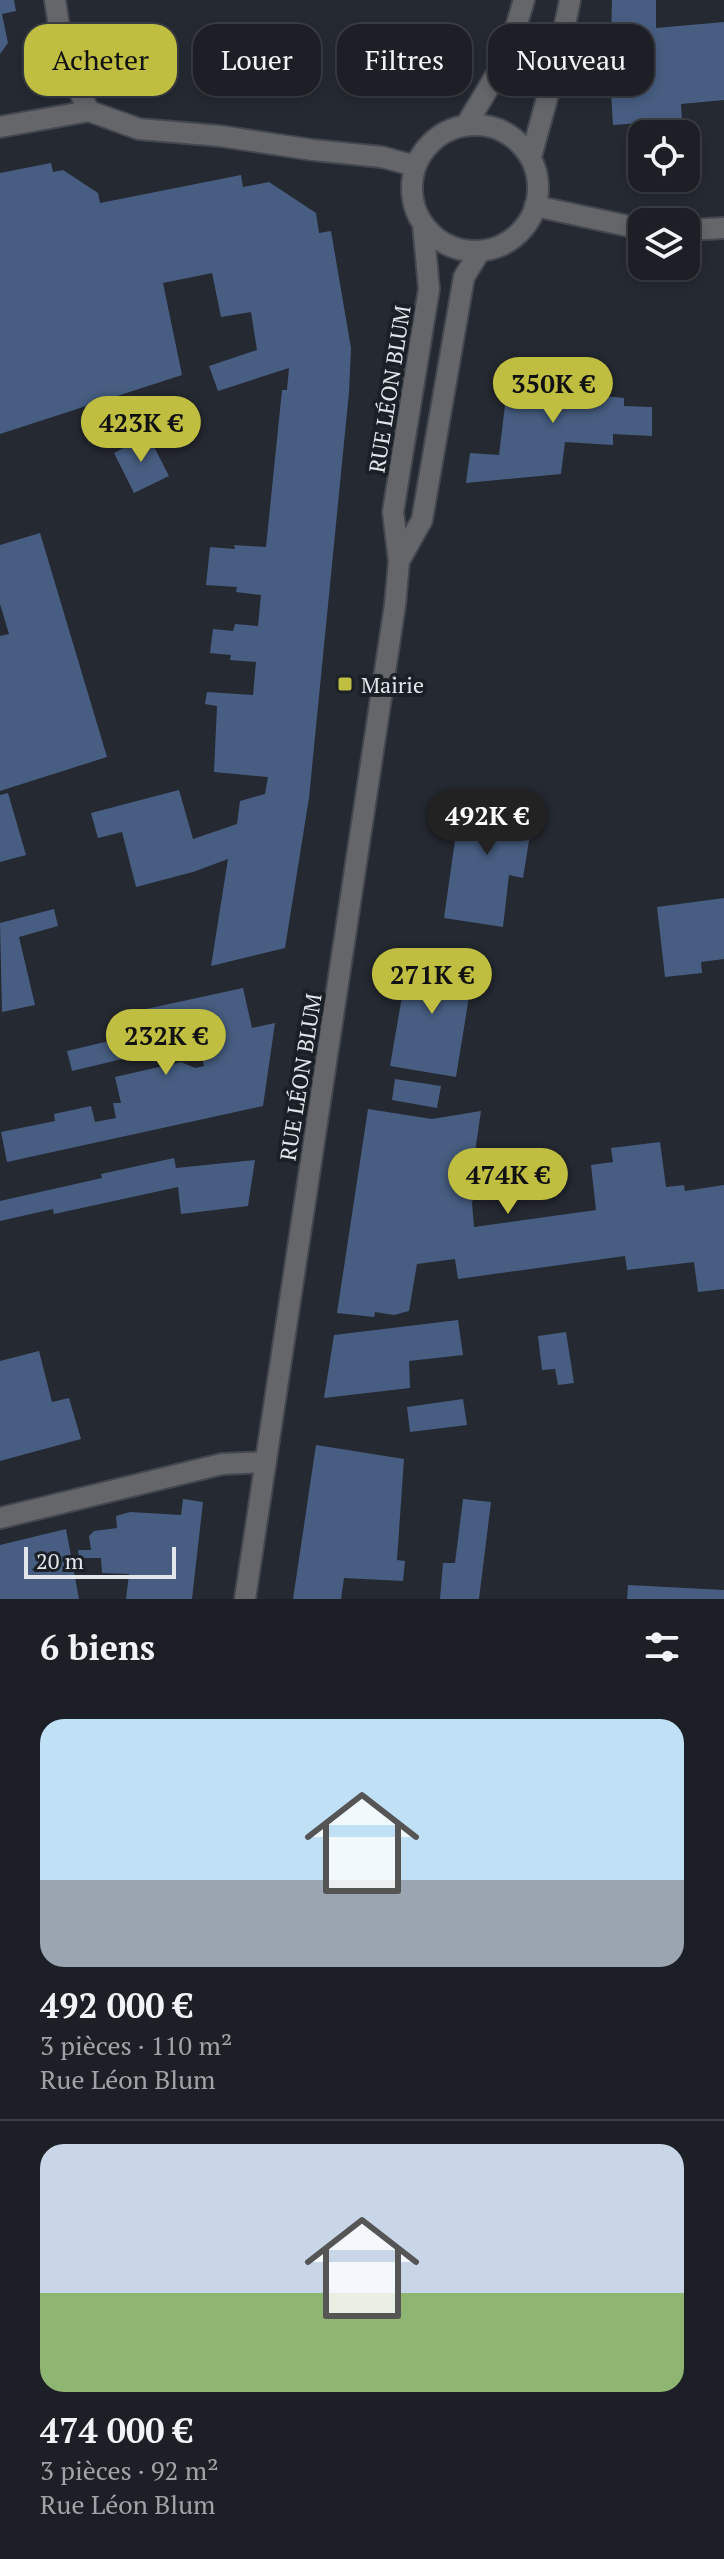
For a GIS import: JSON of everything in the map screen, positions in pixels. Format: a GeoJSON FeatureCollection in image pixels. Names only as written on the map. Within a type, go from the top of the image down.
{"type":"FeatureCollection","features":[{"type":"Feature","properties":{"kind":"street"},"geometry":{"type":"LineString","coordinates":[[55,0],[64,60],[89,111]]}},
{"type":"Feature","properties":{"kind":"street"},"geometry":{"type":"LineString","coordinates":[[466,125],[507,57],[524,0]]}},
{"type":"Feature","properties":{"kind":"street"},"geometry":{"type":"LineString","coordinates":[[531,157],[570,0]]}},
{"type":"Feature","properties":{"kind":"street"},"geometry":{"type":"LineString","coordinates":[[0,127],[89,111],[139,129],[382,157],[415,166]]}},
{"type":"Feature","properties":{"kind":"street"},"geometry":{"type":"LineString","coordinates":[[466,125],[492,126],[514,138],[531,157],[538,182],[535,206],[523,229],[503,244],[480,251],[458,249],[438,240],[423,224],[414,206],[412,185],[415,166],[427,146],[444,132],[466,125]]}},
{"type":"Feature","properties":{"kind":"street"},"geometry":{"type":"LineString","coordinates":[[535,206],[628,226]]}},
{"type":"Feature","properties":{"kind":"street","name":"RUE LÉON BLUM"},"geometry":{"type":"LineString","coordinates":[[245,1599],[399,561],[393,512],[429,289],[423,224]]}},
{"type":"Feature","properties":{"kind":"street"},"geometry":{"type":"LineString","coordinates":[[700,229],[724,228]]}},
{"type":"Feature","properties":{"kind":"street","name":"RUE LÉON BLUM"},"geometry":{"type":"LineString","coordinates":[[399,561],[422,520],[461,289],[464,277],[480,251]]}},
{"type":"Feature","properties":{"kind":"street"},"geometry":{"type":"LineString","coordinates":[[0,1518],[222,1464],[266,1462]]}},
{"type":"Feature","properties":{"kind":"building"},"geometry":{"type":"Polygon","coordinates":[[[0,0],[14,0],[16,11],[2,14],[8,43],[0,54],[0,0]]]}},
{"type":"Feature","properties":{"kind":"building"},"geometry":{"type":"Polygon","coordinates":[[[612,0],[656,0],[656,28],[724,22],[724,100],[681,104],[682,120],[628,120],[628,124],[613,125],[611,96],[654,96],[654,24],[611,24],[612,0]]]}},
{"type":"Feature","properties":{"kind":"building"},"geometry":{"type":"Polygon","coordinates":[[[51,163],[53,172],[63,170],[98,193],[100,203],[241,175],[243,187],[269,182],[316,213],[319,233],[331,231],[351,348],[349,392],[309,798],[285,948],[211,966],[228,859],[136,887],[122,832],[98,838],[91,813],[179,790],[193,839],[237,824],[240,801],[265,794],[268,777],[214,772],[217,706],[205,704],[207,692],[253,695],[256,662],[230,660],[231,655],[210,653],[213,629],[233,631],[235,624],[258,626],[261,595],[236,592],[237,587],[206,585],[210,547],[266,547],[282,390],[287,390],[289,368],[218,391],[209,366],[257,350],[251,312],[221,317],[212,273],[163,283],[182,375],[0,434],[0,173],[51,163]]]}},
{"type":"Feature","properties":{"kind":"building"},"geometry":{"type":"Polygon","coordinates":[[[509,371],[594,378],[593,395],[624,398],[624,406],[652,407],[652,436],[613,434],[613,445],[565,442],[561,474],[466,483],[470,453],[499,455],[509,371]]]}},
{"type":"Feature","properties":{"kind":"building"},"geometry":{"type":"Polygon","coordinates":[[[148,435],[169,476],[134,493],[114,453],[148,435]]]}},
{"type":"Feature","properties":{"kind":"building"},"geometry":{"type":"Polygon","coordinates":[[[40,533],[107,757],[0,791],[0,636],[9,634],[0,604],[0,545],[40,533]]]}},
{"type":"Feature","properties":{"kind":"building"},"geometry":{"type":"Polygon","coordinates":[[[462,791],[535,803],[523,878],[509,875],[503,927],[444,918],[462,791]]]}},
{"type":"Feature","properties":{"kind":"building"},"geometry":{"type":"Polygon","coordinates":[[[8,793],[26,855],[0,862],[0,795],[8,793]]]}},
{"type":"Feature","properties":{"kind":"building"},"geometry":{"type":"Polygon","coordinates":[[[724,898],[724,959],[701,962],[702,973],[665,977],[657,907],[724,898]]]}},
{"type":"Feature","properties":{"kind":"building"},"geometry":{"type":"Polygon","coordinates":[[[54,909],[58,926],[19,937],[35,1005],[2,1012],[0,923],[54,909]]]}},
{"type":"Feature","properties":{"kind":"building"},"geometry":{"type":"Polygon","coordinates":[[[409,956],[474,966],[456,1077],[390,1066],[409,956]]]}},
{"type":"Feature","properties":{"kind":"building"},"geometry":{"type":"Polygon","coordinates":[[[243,988],[252,1028],[275,1023],[263,1106],[7,1162],[1,1132],[55,1121],[54,1114],[91,1106],[95,1122],[116,1118],[113,1103],[121,1103],[115,1077],[181,1062],[195,1068],[204,1066],[198,1041],[72,1071],[67,1051],[151,1031],[146,1009],[243,988]]]}},
{"type":"Feature","properties":{"kind":"building"},"geometry":{"type":"Polygon","coordinates":[[[395,1079],[441,1086],[437,1108],[392,1100],[395,1079]]]}},
{"type":"Feature","properties":{"kind":"building"},"geometry":{"type":"Polygon","coordinates":[[[368,1109],[432,1119],[481,1111],[472,1172],[477,1174],[472,1203],[474,1227],[596,1210],[591,1165],[613,1162],[611,1148],[660,1142],[666,1187],[684,1185],[685,1191],[724,1185],[724,1289],[698,1292],[694,1262],[627,1270],[625,1256],[458,1279],[455,1259],[417,1264],[409,1311],[394,1315],[375,1312],[374,1317],[337,1313],[368,1109]]]}},
{"type":"Feature","properties":{"kind":"building"},"geometry":{"type":"Polygon","coordinates":[[[174,1158],[176,1168],[255,1160],[248,1206],[181,1214],[178,1187],[54,1214],[53,1209],[0,1221],[0,1201],[174,1158]]]}},
{"type":"Feature","properties":{"kind":"building"},"geometry":{"type":"Polygon","coordinates":[[[458,1320],[463,1355],[409,1361],[410,1388],[324,1398],[334,1335],[458,1320]]]}},
{"type":"Feature","properties":{"kind":"building"},"geometry":{"type":"Polygon","coordinates":[[[566,1332],[574,1383],[558,1385],[555,1369],[542,1370],[538,1336],[566,1332]]]}},
{"type":"Feature","properties":{"kind":"building"},"geometry":{"type":"Polygon","coordinates":[[[39,1351],[52,1402],[69,1398],[81,1439],[0,1461],[0,1361],[39,1351]]]}},
{"type":"Feature","properties":{"kind":"building"},"geometry":{"type":"Polygon","coordinates":[[[463,1399],[467,1425],[410,1432],[407,1407],[463,1399]]]}},
{"type":"Feature","properties":{"kind":"building"},"geometry":{"type":"Polygon","coordinates":[[[316,1445],[404,1459],[397,1560],[405,1561],[403,1581],[344,1578],[341,1599],[293,1599],[316,1445]]]}},
{"type":"Feature","properties":{"kind":"building"},"geometry":{"type":"Polygon","coordinates":[[[183,1499],[203,1502],[192,1599],[126,1599],[129,1574],[102,1573],[101,1558],[79,1558],[78,1550],[91,1550],[89,1536],[94,1531],[117,1528],[116,1516],[130,1512],[181,1515],[183,1499]]]}},
{"type":"Feature","properties":{"kind":"building"},"geometry":{"type":"Polygon","coordinates":[[[463,1499],[491,1502],[479,1599],[440,1599],[443,1563],[455,1563],[463,1499]]]}},
{"type":"Feature","properties":{"kind":"building"},"geometry":{"type":"Polygon","coordinates":[[[66,1529],[79,1599],[0,1599],[0,1545],[66,1529]]]}},
{"type":"Feature","properties":{"kind":"building"},"geometry":{"type":"Polygon","coordinates":[[[628,1585],[724,1590],[724,1599],[627,1599],[628,1585]]]}},
{"type":"Feature","properties":{"kind":"place","name":"Mairie"},"geometry":{"type":"Point","coordinates":[345,684]}}]}
